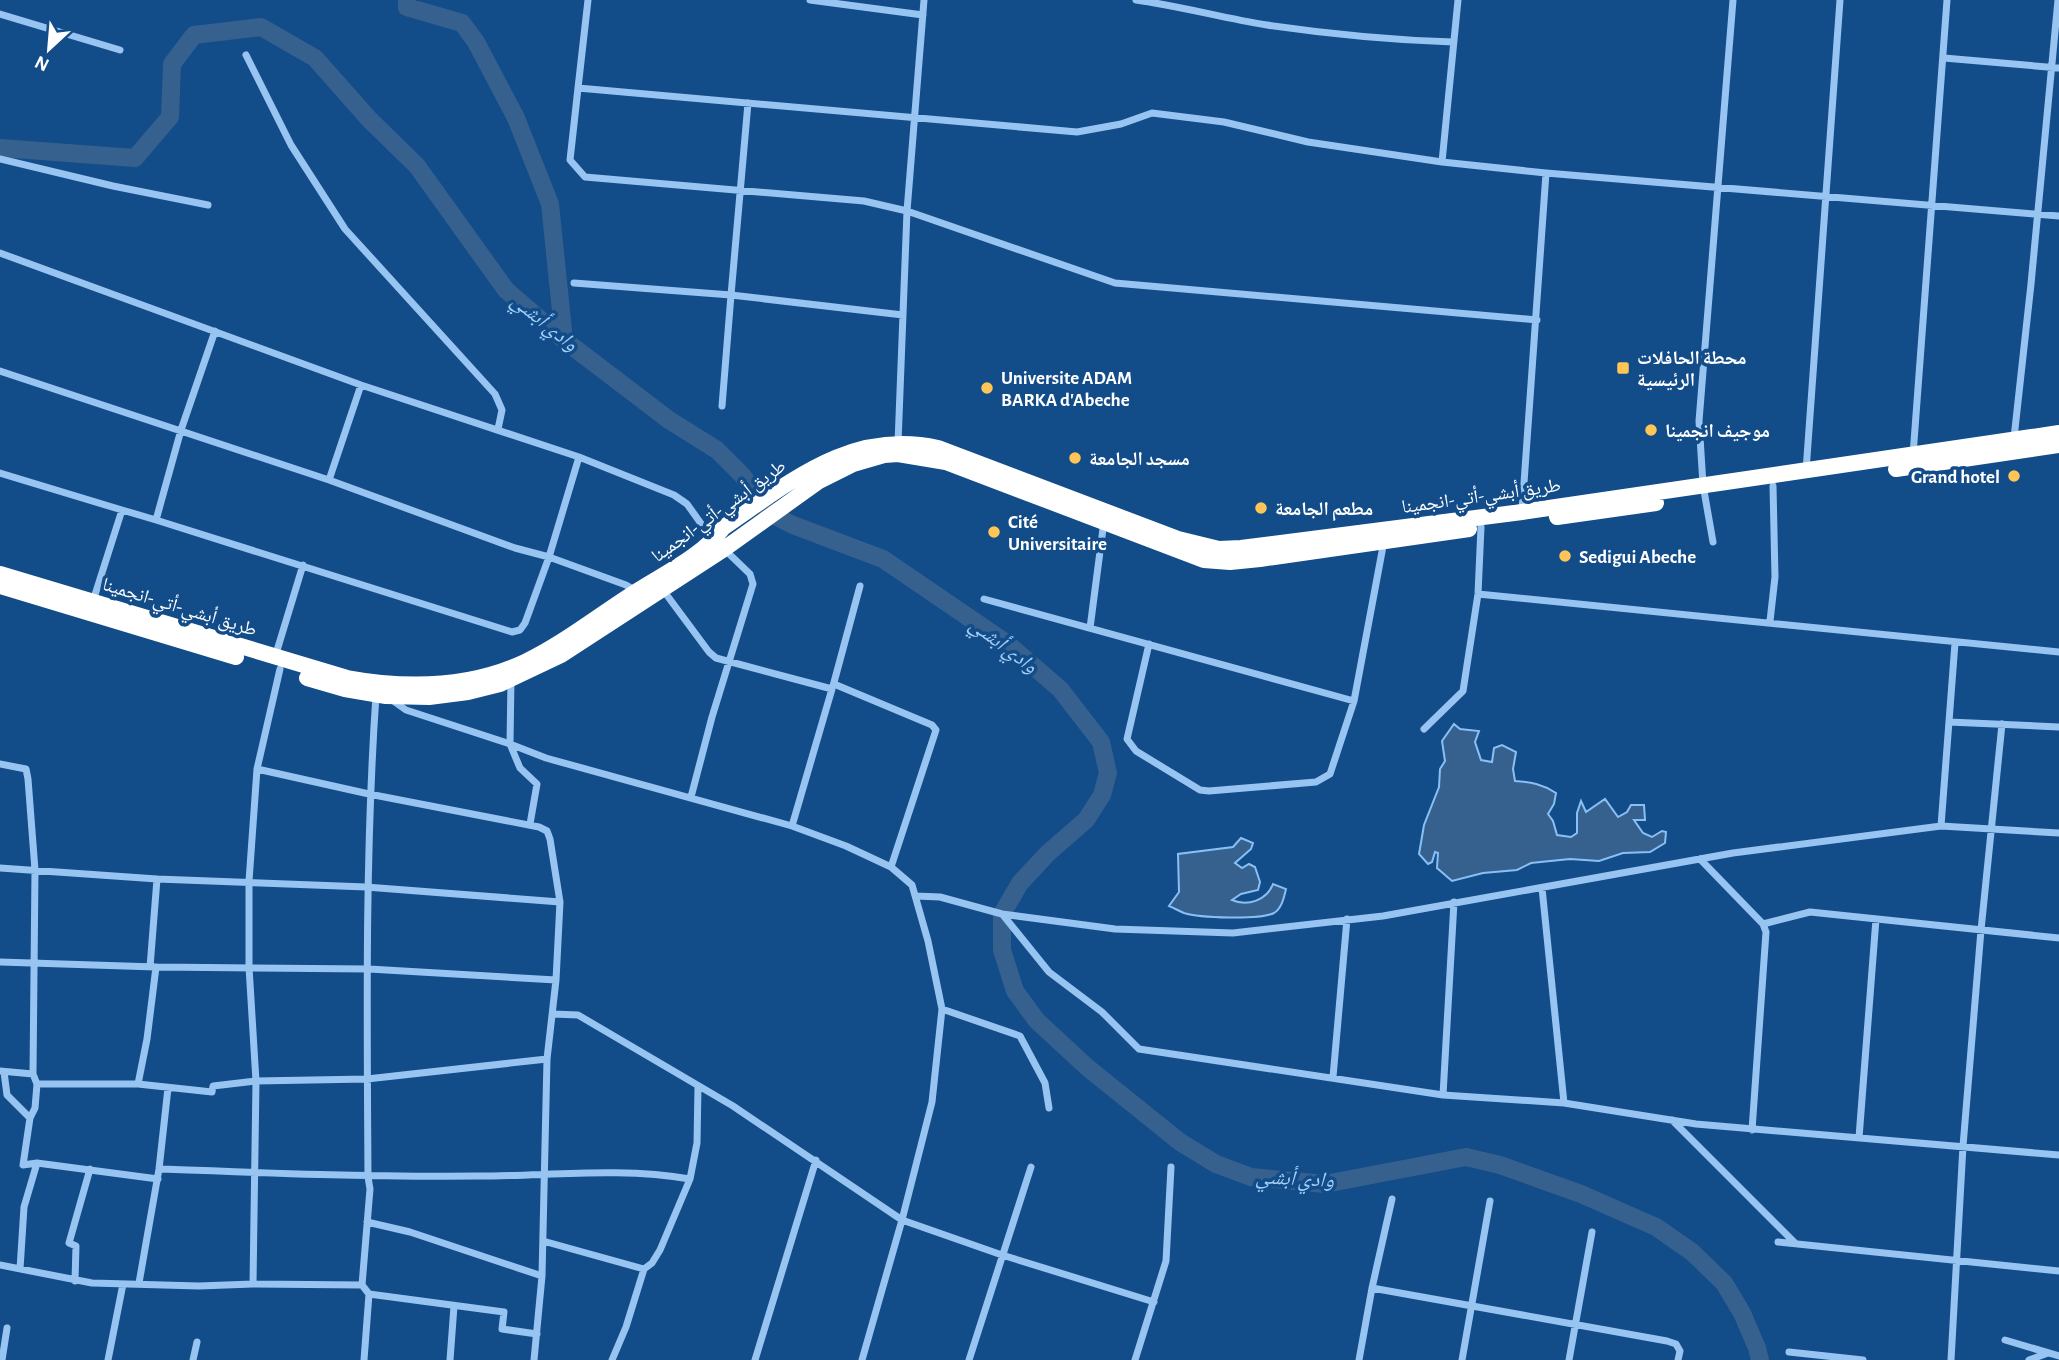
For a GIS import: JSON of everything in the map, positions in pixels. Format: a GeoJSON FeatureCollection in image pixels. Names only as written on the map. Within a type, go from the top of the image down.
{"type":"FeatureCollection","features":[{"type":"Feature","properties":{"kind":"highway"},"geometry":{"type":"LineString","coordinates":[[1704,490],[1773,486],[2014,439],[2059,433]]}},
{"type":"Feature","properties":{"kind":"highway","name":"طريق أبشي-أتي-انجمينا"},"geometry":{"type":"LineString","coordinates":[[816,475],[852,450],[898,443],[938,448],[1105,518]]}},
{"type":"Feature","properties":{"kind":"highway"},"geometry":{"type":"LineString","coordinates":[[0,586],[277,663],[345,689],[381,695],[442,695],[468,692],[561,655],[799,485],[816,475],[884,455],[924,457],[946,462],[1105,518],[1184,554],[1204,561],[1219,562],[1260,559],[1384,536],[1481,527],[1806,471],[2059,445]]}},
{"type":"Feature","properties":{"kind":"highway","name":"طريق أبشي-أتي-انجمينا"},"geometry":{"type":"LineString","coordinates":[[1384,536],[1522,512],[1600,506]]}},
{"type":"Feature","properties":{"kind":"highway","name":"طريق أبشي-أتي-انجمينا"},"geometry":{"type":"LineString","coordinates":[[0,574],[93,601],[139,623]]}},
{"type":"Feature","properties":{"kind":"highway","name":"طريق أبشي-أتي-انجمينا"},"geometry":{"type":"LineString","coordinates":[[277,663],[392,685],[431,685],[510,674]]}},
{"type":"Feature","properties":{"kind":"street"},"geometry":{"type":"LineString","coordinates":[[589,0],[570,160],[585,177],[864,201],[907,211],[1115,283],[1537,320]]}},
{"type":"Feature","properties":{"kind":"street"},"geometry":{"type":"LineString","coordinates":[[810,0],[923,15]]}},
{"type":"Feature","properties":{"kind":"street"},"geometry":{"type":"LineString","coordinates":[[898,443],[907,211],[924,0]]}},
{"type":"Feature","properties":{"kind":"street"},"geometry":{"type":"LineString","coordinates":[[1136,0],[1180,6],[1264,24],[1399,40],[1453,42]]}},
{"type":"Feature","properties":{"kind":"street"},"geometry":{"type":"LineString","coordinates":[[1442,162],[1458,0]]}},
{"type":"Feature","properties":{"kind":"street"},"geometry":{"type":"LineString","coordinates":[[1713,542],[1704,490],[1699,421],[1733,0]]}},
{"type":"Feature","properties":{"kind":"street"},"geometry":{"type":"LineString","coordinates":[[1806,471],[1840,0]]}},
{"type":"Feature","properties":{"kind":"street"},"geometry":{"type":"LineString","coordinates":[[1912,461],[1947,0]]}},
{"type":"Feature","properties":{"kind":"street"},"geometry":{"type":"LineString","coordinates":[[2014,439],[2056,68],[2058,0]]}},
{"type":"Feature","properties":{"kind":"street"},"geometry":{"type":"LineString","coordinates":[[0,14],[120,50]]}},
{"type":"Feature","properties":{"kind":"street"},"geometry":{"type":"LineString","coordinates":[[246,55],[291,145],[345,229],[495,394],[502,410],[498,429]]}},
{"type":"Feature","properties":{"kind":"street"},"geometry":{"type":"LineString","coordinates":[[1944,58],[2056,68]]}},
{"type":"Feature","properties":{"kind":"street"},"geometry":{"type":"LineString","coordinates":[[578,88],[1077,132],[1121,124],[1152,113],[1224,122],[1308,142],[1442,162],[1825,198],[2059,216]]}},
{"type":"Feature","properties":{"kind":"street"},"geometry":{"type":"LineString","coordinates":[[722,406],[748,103]]}},
{"type":"Feature","properties":{"kind":"street"},"geometry":{"type":"LineString","coordinates":[[0,159],[208,205]]}},
{"type":"Feature","properties":{"kind":"street"},"geometry":{"type":"LineString","coordinates":[[1522,512],[1546,173]]}},
{"type":"Feature","properties":{"kind":"street"},"geometry":{"type":"LineString","coordinates":[[0,253],[361,385],[579,457],[674,495],[687,505],[724,539],[750,574],[753,584],[691,797]]}},
{"type":"Feature","properties":{"kind":"street"},"geometry":{"type":"LineString","coordinates":[[574,283],[731,295],[903,315]]}},
{"type":"Feature","properties":{"kind":"street"},"geometry":{"type":"LineString","coordinates":[[156,520],[181,430],[215,331]]}},
{"type":"Feature","properties":{"kind":"street"},"geometry":{"type":"LineString","coordinates":[[0,371],[329,480],[515,548],[549,557],[626,585],[640,596]]}},
{"type":"Feature","properties":{"kind":"street"},"geometry":{"type":"LineString","coordinates":[[329,480],[361,385]]}},
{"type":"Feature","properties":{"kind":"street"},"geometry":{"type":"LineString","coordinates":[[0,473],[512,632],[520,630],[525,623],[549,557],[579,457]]}},
{"type":"Feature","properties":{"kind":"street"},"geometry":{"type":"LineString","coordinates":[[1770,621],[1775,577],[1773,486]]}},
{"type":"Feature","properties":{"kind":"street"},"geometry":{"type":"LineString","coordinates":[[93,601],[122,510]]}},
{"type":"Feature","properties":{"kind":"street"},"geometry":{"type":"LineString","coordinates":[[1090,628],[1105,518]]}},
{"type":"Feature","properties":{"kind":"street"},"geometry":{"type":"LineString","coordinates":[[1424,729],[1463,691],[1478,594],[1481,527]]}},
{"type":"Feature","properties":{"kind":"street"},"geometry":{"type":"LineString","coordinates":[[1149,644],[1127,739],[1136,751],[1200,790],[1324,779],[1330,774],[1354,701],[1384,536]]}},
{"type":"Feature","properties":{"kind":"street"},"geometry":{"type":"LineString","coordinates":[[253,1284],[256,1081],[249,967],[249,881],[257,769],[277,663],[303,565]]}},
{"type":"Feature","properties":{"kind":"street"},"geometry":{"type":"LineString","coordinates":[[660,585],[716,658],[833,686],[932,725],[936,730],[891,867]]}},
{"type":"Feature","properties":{"kind":"street"},"geometry":{"type":"LineString","coordinates":[[792,826],[860,586]]}},
{"type":"Feature","properties":{"kind":"street"},"geometry":{"type":"LineString","coordinates":[[1478,594],[1770,621],[1955,643],[2059,652]]}},
{"type":"Feature","properties":{"kind":"street"},"geometry":{"type":"LineString","coordinates":[[984,599],[1354,701]]}},
{"type":"Feature","properties":{"kind":"street"},"geometry":{"type":"LineString","coordinates":[[1941,826],[1955,643]]}},
{"type":"Feature","properties":{"kind":"street"},"geometry":{"type":"LineString","coordinates":[[510,674],[510,744],[520,768],[537,784],[530,824]]}},
{"type":"Feature","properties":{"kind":"street"},"geometry":{"type":"LineString","coordinates":[[364,1360],[369,1294],[362,1285],[370,1189],[366,887],[369,794],[381,695],[406,710],[546,758],[792,826],[846,846],[891,867],[912,885],[943,1009],[932,1102],[862,1360]]}},
{"type":"Feature","properties":{"kind":"street"},"geometry":{"type":"LineString","coordinates":[[1949,722],[2059,727]]}},
{"type":"Feature","properties":{"kind":"street"},"geometry":{"type":"LineString","coordinates":[[1951,1360],[1963,1146],[2002,724]]}},
{"type":"Feature","properties":{"kind":"street"},"geometry":{"type":"LineString","coordinates":[[0,764],[26,769],[35,870],[33,1074],[37,1084],[35,1108],[30,1118],[23,1165],[37,1163],[158,1179]]}},
{"type":"Feature","properties":{"kind":"street"},"geometry":{"type":"LineString","coordinates":[[257,769],[369,794],[530,824],[547,831],[559,902],[556,980],[547,1059],[542,1276],[534,1360]]}},
{"type":"Feature","properties":{"kind":"street"},"geometry":{"type":"LineString","coordinates":[[916,896],[940,897],[1002,914],[1115,929],[1233,933],[1383,916],[1733,853],[1941,826],[2059,833]]}},
{"type":"Feature","properties":{"kind":"street"},"geometry":{"type":"LineString","coordinates":[[1700,859],[1763,924],[1766,932],[1752,1130]]}},
{"type":"Feature","properties":{"kind":"street"},"geometry":{"type":"LineString","coordinates":[[0,868],[157,879],[366,887],[559,902]]}},
{"type":"Feature","properties":{"kind":"street"},"geometry":{"type":"LineString","coordinates":[[138,1084],[148,1039],[157,879]]}},
{"type":"Feature","properties":{"kind":"street"},"geometry":{"type":"LineString","coordinates":[[1542,888],[1564,1104]]}},
{"type":"Feature","properties":{"kind":"street"},"geometry":{"type":"LineString","coordinates":[[1443,1095],[1454,902]]}},
{"type":"Feature","properties":{"kind":"street"},"geometry":{"type":"LineString","coordinates":[[1763,924],[1810,912],[2059,938]]}},
{"type":"Feature","properties":{"kind":"street"},"geometry":{"type":"LineString","coordinates":[[1002,914],[1049,972],[1102,1012],[1139,1049],[1443,1095],[1564,1104],[1752,1130],[2059,1155]]}},
{"type":"Feature","properties":{"kind":"street"},"geometry":{"type":"LineString","coordinates":[[1332,1077],[1348,919]]}},
{"type":"Feature","properties":{"kind":"street"},"geometry":{"type":"LineString","coordinates":[[1859,1138],[1876,919]]}},
{"type":"Feature","properties":{"kind":"street"},"geometry":{"type":"LineString","coordinates":[[0,962],[369,969],[556,980]]}},
{"type":"Feature","properties":{"kind":"street"},"geometry":{"type":"LineString","coordinates":[[943,1009],[1020,1036],[1045,1083],[1049,1108]]}},
{"type":"Feature","properties":{"kind":"street"},"geometry":{"type":"LineString","coordinates":[[553,1014],[578,1015],[733,1106],[902,1220],[1002,1255],[1154,1302]]}},
{"type":"Feature","properties":{"kind":"street"},"geometry":{"type":"LineString","coordinates":[[37,1084],[138,1084],[212,1092],[213,1086],[256,1081],[367,1079],[547,1059]]}},
{"type":"Feature","properties":{"kind":"street"},"geometry":{"type":"LineString","coordinates":[[30,1118],[7,1095],[2,1072],[33,1074]]}},
{"type":"Feature","properties":{"kind":"street"},"geometry":{"type":"LineString","coordinates":[[612,1360],[626,1327],[644,1269],[652,1263],[660,1250],[690,1179],[696,1143],[698,1087]]}},
{"type":"Feature","properties":{"kind":"street"},"geometry":{"type":"LineString","coordinates":[[139,1283],[158,1179],[168,1088]]}},
{"type":"Feature","properties":{"kind":"street"},"geometry":{"type":"LineString","coordinates":[[1672,1120],[1795,1243]]}},
{"type":"Feature","properties":{"kind":"street"},"geometry":{"type":"LineString","coordinates":[[755,1360],[816,1160]]}},
{"type":"Feature","properties":{"kind":"street"},"geometry":{"type":"LineString","coordinates":[[20,1269],[23,1207],[37,1163]]}},
{"type":"Feature","properties":{"kind":"street"},"geometry":{"type":"LineString","coordinates":[[969,1360],[1031,1167]]}},
{"type":"Feature","properties":{"kind":"street"},"geometry":{"type":"LineString","coordinates":[[1135,1360],[1166,1261],[1171,1167]]}},
{"type":"Feature","properties":{"kind":"street"},"geometry":{"type":"LineString","coordinates":[[75,1281],[76,1246],[69,1243],[90,1169]]}},
{"type":"Feature","properties":{"kind":"street"},"geometry":{"type":"LineString","coordinates":[[159,1169],[368,1177],[621,1173],[658,1174],[690,1179]]}},
{"type":"Feature","properties":{"kind":"street"},"geometry":{"type":"LineString","coordinates":[[1359,1360],[1392,1199]]}},
{"type":"Feature","properties":{"kind":"street"},"geometry":{"type":"LineString","coordinates":[[1462,1360],[1490,1201]]}},
{"type":"Feature","properties":{"kind":"street"},"geometry":{"type":"LineString","coordinates":[[367,1222],[410,1232],[542,1276]]}},
{"type":"Feature","properties":{"kind":"street"},"geometry":{"type":"LineString","coordinates":[[1569,1360],[1592,1232]]}},
{"type":"Feature","properties":{"kind":"street"},"geometry":{"type":"LineString","coordinates":[[543,1241],[644,1269]]}},
{"type":"Feature","properties":{"kind":"street"},"geometry":{"type":"LineString","coordinates":[[1778,1242],[2059,1271]]}},
{"type":"Feature","properties":{"kind":"street"},"geometry":{"type":"LineString","coordinates":[[0,1265],[75,1281],[122,1284],[362,1285]]}},
{"type":"Feature","properties":{"kind":"street"},"geometry":{"type":"LineString","coordinates":[[108,1360],[122,1284]]}},
{"type":"Feature","properties":{"kind":"street"},"geometry":{"type":"LineString","coordinates":[[1372,1288],[1667,1340],[1676,1344],[1680,1351],[1678,1360]]}},
{"type":"Feature","properties":{"kind":"street"},"geometry":{"type":"LineString","coordinates":[[369,1294],[504,1312],[502,1329],[537,1334]]}},
{"type":"Feature","properties":{"kind":"street"},"geometry":{"type":"LineString","coordinates":[[450,1360],[454,1306]]}},
{"type":"Feature","properties":{"kind":"street"},"geometry":{"type":"LineString","coordinates":[[2,1360],[7,1328]]}},
{"type":"Feature","properties":{"kind":"street"},"geometry":{"type":"LineString","coordinates":[[2005,1340],[2059,1356]]}},
{"type":"Feature","properties":{"kind":"street"},"geometry":{"type":"LineString","coordinates":[[193,1360],[197,1342]]}},
{"type":"Feature","properties":{"kind":"street"},"geometry":{"type":"LineString","coordinates":[[1789,1352],[1863,1360]]}},
{"type":"Feature","properties":{"kind":"street"},"geometry":{"type":"LineString","coordinates":[[2029,1360],[2049,1353]]}},
{"type":"Feature","properties":{"kind":"water"},"geometry":{"type":"Polygon","coordinates":[[[1454,724],[1460,729],[1479,731],[1475,742],[1481,760],[1492,762],[1494,748],[1502,745],[1516,752],[1513,769],[1515,781],[1536,784],[1556,793],[1548,814],[1557,835],[1571,837],[1577,833],[1577,813],[1581,801],[1586,812],[1605,799],[1618,817],[1627,812],[1631,805],[1644,805],[1645,820],[1634,820],[1643,833],[1652,837],[1662,831],[1666,832],[1665,843],[1650,852],[1623,853],[1599,861],[1570,859],[1531,863],[1517,870],[1483,873],[1452,881],[1437,868],[1438,853],[1435,852],[1432,862],[1428,864],[1419,854],[1424,825],[1439,787],[1440,769],[1445,761],[1442,741],[1454,724]]]}},
{"type":"Feature","properties":{"kind":"water"},"geometry":{"type":"Polygon","coordinates":[[[1241,838],[1253,843],[1251,849],[1235,863],[1242,868],[1249,864],[1255,867],[1260,882],[1258,890],[1241,894],[1232,900],[1244,903],[1256,901],[1270,890],[1273,884],[1286,889],[1277,911],[1257,917],[1216,917],[1192,915],[1169,906],[1179,892],[1178,854],[1233,847],[1241,838]]]}},
{"type":"Feature","properties":{"kind":"waterway"},"geometry":{"type":"LineString","coordinates":[[407,0],[407,7],[462,23],[476,42],[516,118],[550,204],[564,340]]}},
{"type":"Feature","properties":{"kind":"waterway","name":"وادي أبشي"},"geometry":{"type":"LineString","coordinates":[[0,148],[135,158],[170,117],[172,64],[194,35],[261,27],[315,58],[369,119],[417,166],[506,290],[564,340],[669,420],[717,450],[742,475],[766,508],[777,517],[883,559],[1009,645],[1060,689],[1101,742],[1108,773],[1102,795],[1086,820],[1048,853],[1020,883],[1002,914],[1002,950],[1015,991],[1037,1021],[1088,1068],[1180,1142],[1216,1164],[1251,1177],[1325,1184],[1466,1157],[1500,1165],[1581,1194],[1656,1227],[1692,1252],[1724,1283],[1742,1313],[1760,1360]]}},
{"type":"Feature","properties":{"kind":"place","name":"محطة الحافلات الرئيسية"},"geometry":{"type":"Point","coordinates":[1623,368]}},
{"type":"Feature","properties":{"kind":"place","name":"Universite ADAM BARKA d'Abeche"},"geometry":{"type":"Point","coordinates":[987,388]}},
{"type":"Feature","properties":{"kind":"place","name":"موجيف انجمينا"},"geometry":{"type":"Point","coordinates":[1651,430]}},
{"type":"Feature","properties":{"kind":"place","name":"مسجد الجامعة"},"geometry":{"type":"Point","coordinates":[1075,458]}},
{"type":"Feature","properties":{"kind":"place","name":"Grand hotel"},"geometry":{"type":"Point","coordinates":[2014,476]}},
{"type":"Feature","properties":{"kind":"place","name":"مطعم الجامعة"},"geometry":{"type":"Point","coordinates":[1261,508]}},
{"type":"Feature","properties":{"kind":"place","name":"Cité Universitaire"},"geometry":{"type":"Point","coordinates":[994,532]}},
{"type":"Feature","properties":{"kind":"place","name":"Sedigui Abeche"},"geometry":{"type":"Point","coordinates":[1565,556]}}]}
